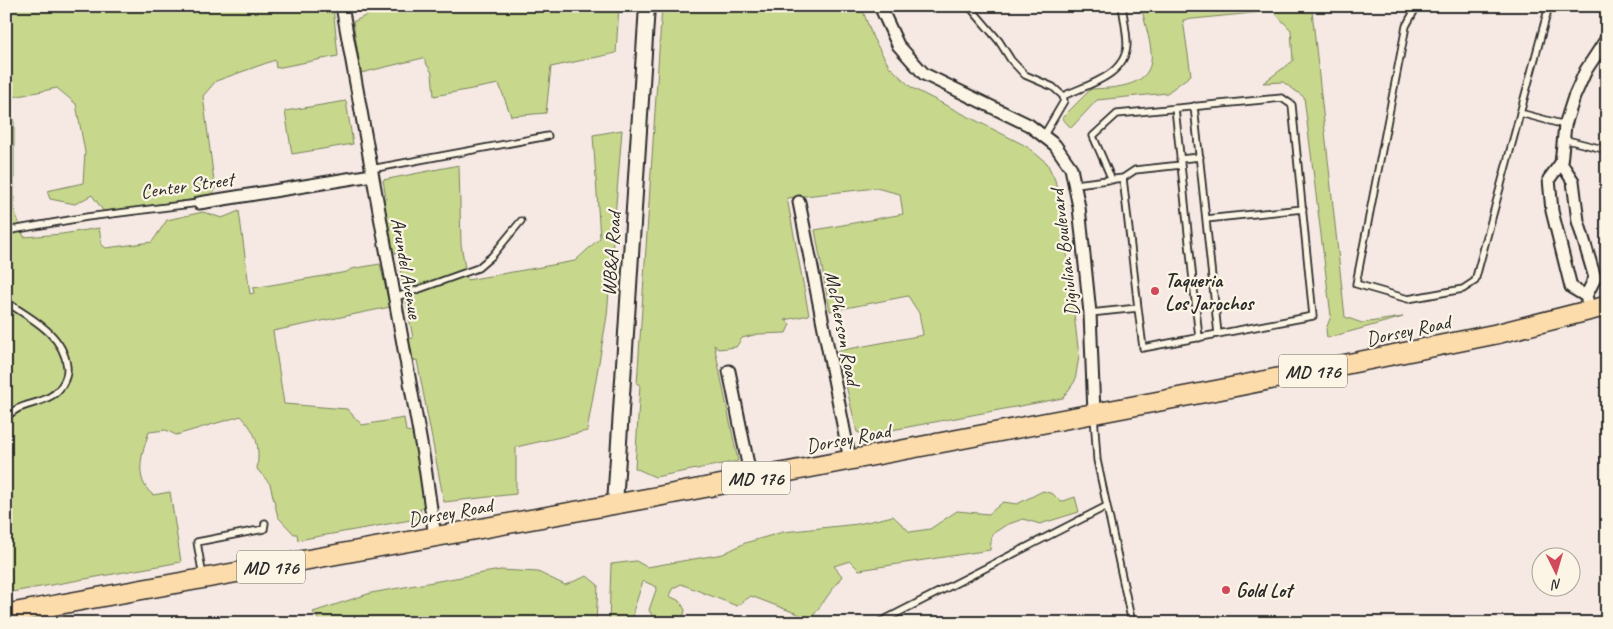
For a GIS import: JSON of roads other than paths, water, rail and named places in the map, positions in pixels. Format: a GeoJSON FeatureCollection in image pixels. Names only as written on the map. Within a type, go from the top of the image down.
{"type":"FeatureCollection","features":[{"type":"Feature","properties":{"kind":"main road","name":"Dorsey Road"},"geometry":{"type":"LineString","coordinates":[[6,614],[751,479],[1424,350],[1595,304]]}},
{"type":"Feature","properties":{"kind":"street","name":"Arundel Avenue"},"geometry":{"type":"LineString","coordinates":[[342,6],[435,537]]}},
{"type":"Feature","properties":{"kind":"street","name":"WB&A Road"},"geometry":{"type":"LineString","coordinates":[[615,504],[647,6]]}},
{"type":"Feature","properties":{"kind":"street","name":"Digiulian Boulevard"},"geometry":{"type":"LineString","coordinates":[[880,6],[898,45],[924,74],[1014,117],[1044,135],[1064,157],[1076,184],[1090,313],[1094,413]]}},
{"type":"Feature","properties":{"kind":"street"},"geometry":{"type":"LineString","coordinates":[[1595,304],[1571,287],[1552,211],[1549,180],[1561,163],[1565,125],[1579,84],[1607,38]]}},
{"type":"Feature","properties":{"kind":"street"},"geometry":{"type":"LineString","coordinates":[[1561,163],[1573,181],[1578,221],[1595,278],[1595,304]]}},
{"type":"Feature","properties":{"kind":"street","name":"Center Street"},"geometry":{"type":"LineString","coordinates":[[199,203],[371,172]]}},
{"type":"Feature","properties":{"kind":"street","name":"McPherson Road"},"geometry":{"type":"LineString","coordinates":[[799,202],[850,460]]}},
{"type":"Feature","properties":{"kind":"street"},"geometry":{"type":"LineString","coordinates":[[729,371],[751,479]]}},
{"type":"Feature","properties":{"kind":"lane"},"geometry":{"type":"LineString","coordinates":[[969,6],[999,40],[1011,60],[1026,75],[1053,87],[1063,96],[1064,101],[1044,135]]}},
{"type":"Feature","properties":{"kind":"lane"},"geometry":{"type":"LineString","coordinates":[[1063,96],[1114,72],[1124,57],[1126,45],[1122,6]]}},
{"type":"Feature","properties":{"kind":"lane"},"geometry":{"type":"LineString","coordinates":[[1417,6],[1406,26],[1356,284],[1408,299],[1463,290],[1472,285],[1550,6]]}},
{"type":"Feature","properties":{"kind":"lane"},"geometry":{"type":"LineString","coordinates":[[1112,180],[1093,136],[1116,114],[1282,98],[1292,105],[1313,316],[1143,348],[1123,178]]}},
{"type":"Feature","properties":{"kind":"lane"},"geometry":{"type":"LineString","coordinates":[[1194,106],[1218,334]]}},
{"type":"Feature","properties":{"kind":"lane"},"geometry":{"type":"LineString","coordinates":[[1175,108],[1199,338]]}},
{"type":"Feature","properties":{"kind":"lane"},"geometry":{"type":"LineString","coordinates":[[1520,114],[1565,125]]}},
{"type":"Feature","properties":{"kind":"lane"},"geometry":{"type":"LineString","coordinates":[[371,172],[548,136]]}},
{"type":"Feature","properties":{"kind":"lane"},"geometry":{"type":"LineString","coordinates":[[1563,139],[1607,150]]}},
{"type":"Feature","properties":{"kind":"lane"},"geometry":{"type":"LineString","coordinates":[[1076,184],[1123,178],[1135,170],[1200,157]]}},
{"type":"Feature","properties":{"kind":"lane","name":"Center Street"},"geometry":{"type":"LineString","coordinates":[[6,231],[87,216],[199,203]]}},
{"type":"Feature","properties":{"kind":"lane"},"geometry":{"type":"LineString","coordinates":[[1206,219],[1302,210]]}},
{"type":"Feature","properties":{"kind":"lane"},"geometry":{"type":"LineString","coordinates":[[394,298],[478,268],[492,256],[521,221]]}},
{"type":"Feature","properties":{"kind":"lane"},"geometry":{"type":"LineString","coordinates":[[6,302],[34,320],[56,338],[64,352],[67,373],[58,390],[51,396],[23,405],[11,412],[6,418]]}},
{"type":"Feature","properties":{"kind":"lane"},"geometry":{"type":"LineString","coordinates":[[1090,313],[1138,308]]}},
{"type":"Feature","properties":{"kind":"lane"},"geometry":{"type":"LineString","coordinates":[[1094,413],[1097,460],[1132,623]]}},
{"type":"Feature","properties":{"kind":"lane"},"geometry":{"type":"LineString","coordinates":[[878,623],[1107,506]]}},
{"type":"Feature","properties":{"kind":"lane"},"geometry":{"type":"LineString","coordinates":[[204,579],[197,542],[264,529],[265,523]]}},
{"type":"Feature","properties":{"kind":"place","name":"Taqueria Los Jarochos"},"geometry":{"type":"Point","coordinates":[1155,291]}},
{"type":"Feature","properties":{"kind":"place","name":"Gold Lot"},"geometry":{"type":"Point","coordinates":[1226,590]}}]}
